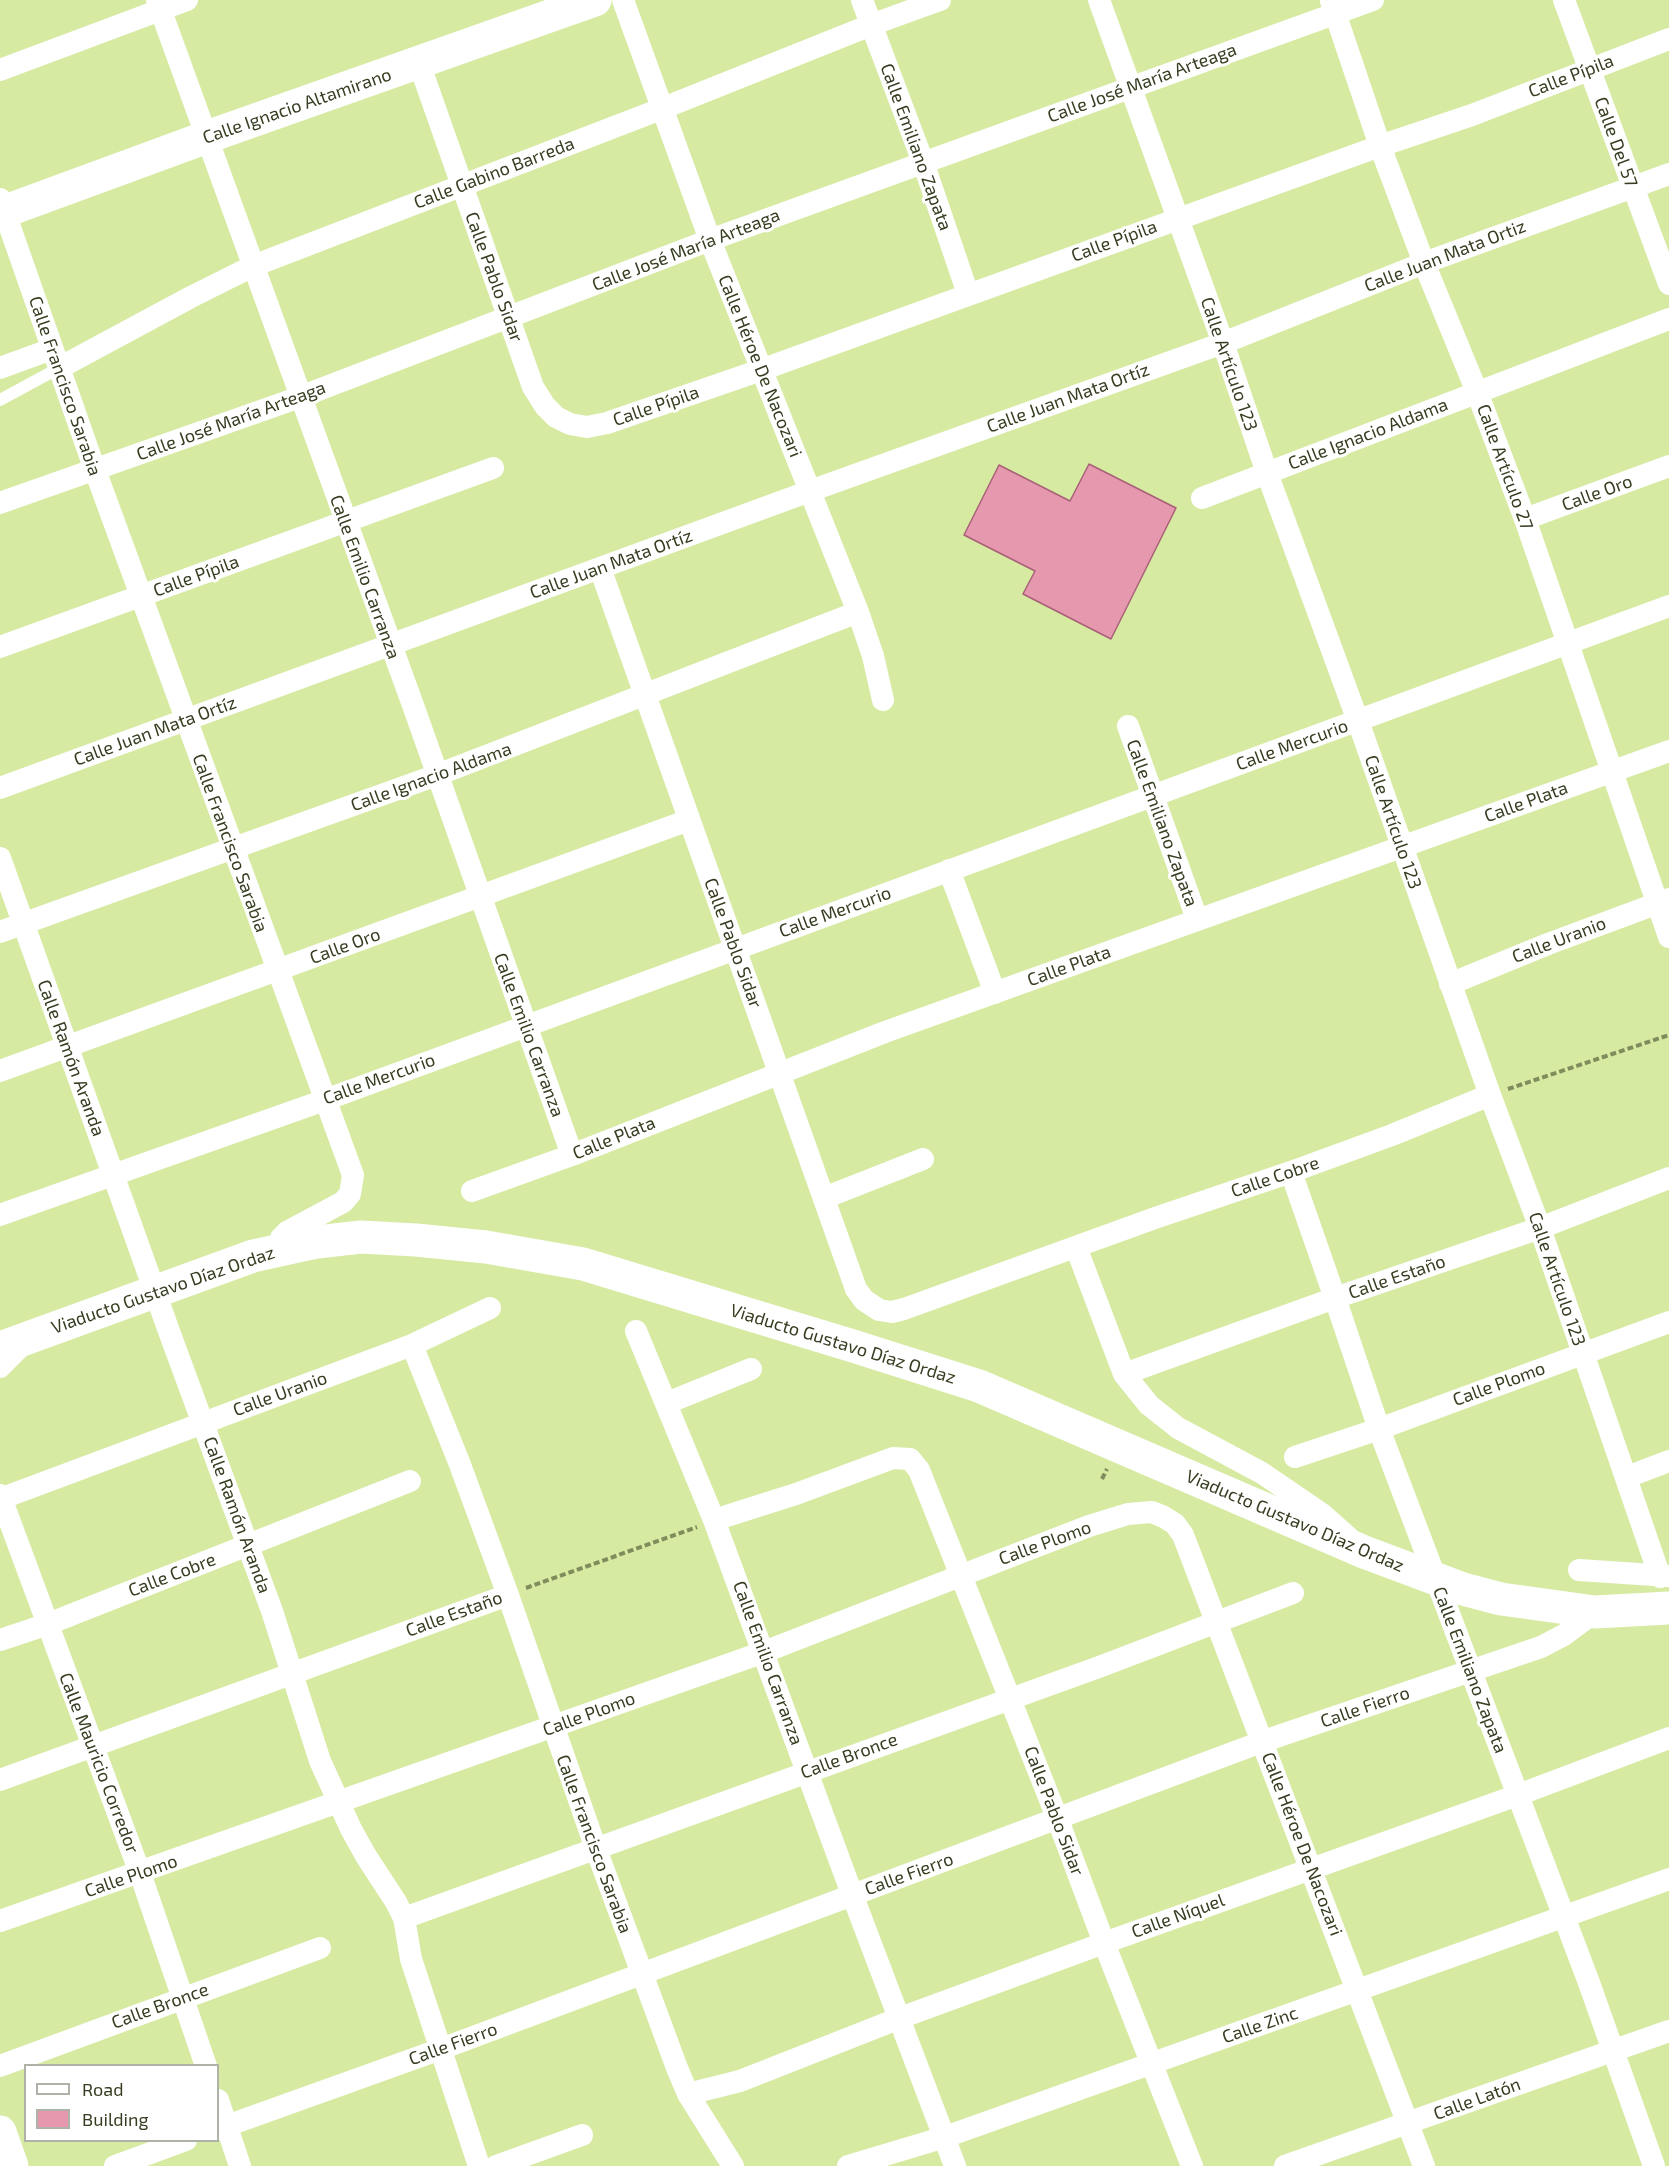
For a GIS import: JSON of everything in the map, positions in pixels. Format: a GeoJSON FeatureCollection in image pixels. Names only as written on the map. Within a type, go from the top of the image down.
{"type":"FeatureCollection","features":[{"type":"Feature","properties":{"kind":"main road","name":"Calle Ignacio Altamirano"},"geometry":{"type":"LineString","coordinates":[[2,208],[595,0]]}},
{"type":"Feature","properties":{"kind":"main road","name":"Viaducto Gustavo Díaz Ordaz"},"geometry":{"type":"LineString","coordinates":[[0,1348],[15,1334],[253,1256],[317,1242],[361,1237],[416,1239],[486,1247],[584,1264],[979,1386],[1364,1552],[1463,1589],[1502,1599],[1595,1612],[1669,1608]]}},
{"type":"Feature","properties":{"kind":"main road"},"geometry":{"type":"LineString","coordinates":[[0,2132],[12,2166]]}},
{"type":"Feature","properties":{"kind":"street"},"geometry":{"type":"LineString","coordinates":[[0,70],[159,5],[188,0]]}},
{"type":"Feature","properties":{"kind":"street","name":"Calle Héroe De Nacozari"},"geometry":{"type":"LineString","coordinates":[[623,0],[710,240],[858,612],[873,656],[882,700]]}},
{"type":"Feature","properties":{"kind":"street","name":"Calle Emiliano Zapata"},"geometry":{"type":"LineString","coordinates":[[862,0],[923,162],[968,294]]}},
{"type":"Feature","properties":{"kind":"street","name":"Calle Gabino Barreda"},"geometry":{"type":"LineString","coordinates":[[0,368],[56,358],[253,266],[940,0]]}},
{"type":"Feature","properties":{"kind":"street","name":"Calle Artículo 123"},"geometry":{"type":"LineString","coordinates":[[1099,0],[1450,984],[1665,1577]]}},
{"type":"Feature","properties":{"kind":"street","name":"Calle José María Arteaga"},"geometry":{"type":"LineString","coordinates":[[0,503],[300,397],[710,240],[1129,87],[1332,7],[1373,0]]}},
{"type":"Feature","properties":{"kind":"street","name":"Calle Del 57"},"geometry":{"type":"LineString","coordinates":[[1564,0],[1669,284]]}},
{"type":"Feature","properties":{"kind":"street","name":"Calle Emilio Carranza"},"geometry":{"type":"LineString","coordinates":[[159,5],[572,1155]]}},
{"type":"Feature","properties":{"kind":"street","name":"Calle Artículo 27"},"geometry":{"type":"LineString","coordinates":[[1332,7],[1380,146],[1424,263],[1477,392],[1525,519],[1612,771],[1663,901],[1669,937]]}},
{"type":"Feature","properties":{"kind":"street","name":"Calle Pípila"},"geometry":{"type":"LineString","coordinates":[[556,417],[570,424],[587,427],[607,423],[1472,115],[1669,39]]}},
{"type":"Feature","properties":{"kind":"street","name":"Calle Pablo Sidar"},"geometry":{"type":"LineString","coordinates":[[419,63],[460,185],[533,387],[545,406],[556,417]]}},
{"type":"Feature","properties":{"kind":"street","name":"Calle Juan Mata Ortiz"},"geometry":{"type":"LineString","coordinates":[[1223,343],[1424,263],[1669,174]]}},
{"type":"Feature","properties":{"kind":"street","name":"Calle Francisco Sarabia"},"geometry":{"type":"LineString","coordinates":[[2,208],[94,470],[353,1175],[350,1194],[343,1202],[287,1232],[281,1238],[280,1250]]}},
{"type":"Feature","properties":{"kind":"street","name":"Calle Ignacio Aldama"},"geometry":{"type":"LineString","coordinates":[[1202,498],[1669,319]]}},
{"type":"Feature","properties":{"kind":"street","name":"Calle Juan Mata Ortíz"},"geometry":{"type":"LineString","coordinates":[[0,788],[810,491],[1223,343]]}},
{"type":"Feature","properties":{"kind":"street","name":"Calle Oro"},"geometry":{"type":"LineString","coordinates":[[1525,519],[1669,466]]}},
{"type":"Feature","properties":{"kind":"street","name":"Calle Pípila"},"geometry":{"type":"LineString","coordinates":[[0,647],[493,468]]}},
{"type":"Feature","properties":{"kind":"street","name":"Calle Pablo Sidar"},"geometry":{"type":"LineString","coordinates":[[600,568],[856,1289],[864,1300],[879,1310]]}},
{"type":"Feature","properties":{"kind":"street","name":"Calle Mercurio"},"geometry":{"type":"LineString","coordinates":[[0,1215],[324,1100],[1669,606]]}},
{"type":"Feature","properties":{"kind":"street","name":"Calle Ignacio Aldama"},"geometry":{"type":"LineString","coordinates":[[0,932],[436,776],[858,612]]}},
{"type":"Feature","properties":{"kind":"street","name":"Calle Emiliano Zapata"},"geometry":{"type":"LineString","coordinates":[[1128,726],[1197,919]]}},
{"type":"Feature","properties":{"kind":"street","name":"Calle Plata"},"geometry":{"type":"LineString","coordinates":[[472,1191],[572,1155],[779,1072],[1197,919],[1669,751]]}},
{"type":"Feature","properties":{"kind":"street","name":"Calle Oro"},"geometry":{"type":"LineString","coordinates":[[0,1071],[689,820]]}},
{"type":"Feature","properties":{"kind":"street","name":"Calle Ramón Aranda"},"geometry":{"type":"LineString","coordinates":[[0,858],[248,1545],[293,1673],[320,1761],[338,1803],[366,1856],[387,1886],[404,1918],[411,1959],[479,2166]]}},
{"type":"Feature","properties":{"kind":"street"},"geometry":{"type":"LineString","coordinates":[[949,870],[994,993]]}},
{"type":"Feature","properties":{"kind":"street","name":"Calle Uranio"},"geometry":{"type":"LineString","coordinates":[[1450,984],[1663,901]]}},
{"type":"Feature","properties":{"kind":"street","name":"Calle Cobre"},"geometry":{"type":"LineString","coordinates":[[879,1310],[892,1312],[904,1309],[1291,1172],[1392,1135],[1490,1095]]}},
{"type":"Feature","properties":{"kind":"street"},"geometry":{"type":"LineString","coordinates":[[824,1198],[922,1159]]}},
{"type":"Feature","properties":{"kind":"street","name":"Calle Emiliano Zapata"},"geometry":{"type":"LineString","coordinates":[[1291,1172],[1379,1429],[1564,1917],[1654,2166]]}},
{"type":"Feature","properties":{"kind":"street","name":"Calle Estaño"},"geometry":{"type":"LineString","coordinates":[[1124,1374],[1335,1298],[1540,1228],[1669,1178]]}},
{"type":"Feature","properties":{"kind":"street"},"geometry":{"type":"LineString","coordinates":[[1076,1247],[1124,1374],[1149,1405],[1178,1428],[1271,1479],[1322,1514],[1364,1552]]}},
{"type":"Feature","properties":{"kind":"street","name":"Calle Uranio"},"geometry":{"type":"LineString","coordinates":[[0,1497],[412,1345],[490,1308]]}},
{"type":"Feature","properties":{"kind":"street","name":"Calle Plomo"},"geometry":{"type":"LineString","coordinates":[[1295,1457],[1379,1429],[1669,1322]]}},
{"type":"Feature","properties":{"kind":"street","name":"Calle Emilio Carranza"},"geometry":{"type":"LineString","coordinates":[[636,1331],[714,1520],[955,2166]]}},
{"type":"Feature","properties":{"kind":"street"},"geometry":{"type":"LineString","coordinates":[[0,1367],[15,1334]]}},
{"type":"Feature","properties":{"kind":"street","name":"Calle Francisco Sarabia"},"geometry":{"type":"LineString","coordinates":[[412,1345],[459,1462],[508,1595],[596,1849],[688,2094],[733,2166]]}},
{"type":"Feature","properties":{"kind":"street"},"geometry":{"type":"LineString","coordinates":[[667,1403],[751,1369]]}},
{"type":"Feature","properties":{"kind":"street","name":"Calle Pablo Sidar"},"geometry":{"type":"LineString","coordinates":[[714,1520],[796,1494],[893,1458],[910,1459],[919,1470],[1192,2166]]}},
{"type":"Feature","properties":{"kind":"street"},"geometry":{"type":"LineString","coordinates":[[1627,1477],[1669,1461]]}},
{"type":"Feature","properties":{"kind":"street","name":"Calle Cobre"},"geometry":{"type":"LineString","coordinates":[[0,1640],[48,1624],[410,1481]]}},
{"type":"Feature","properties":{"kind":"street","name":"Calle Mauricio Corredor"},"geometry":{"type":"LineString","coordinates":[[0,1497],[140,1873],[205,2064]]}},
{"type":"Feature","properties":{"kind":"street","name":"Calle Plomo"},"geometry":{"type":"LineString","coordinates":[[0,1921],[764,1652],[961,1575],[1128,1514],[1152,1512],[1164,1516],[1175,1524]]}},
{"type":"Feature","properties":{"kind":"street","name":"Calle Héroe De Nacozari"},"geometry":{"type":"LineString","coordinates":[[1175,1524],[1183,1535],[1218,1622],[1424,2166]]}},
{"type":"Feature","properties":{"kind":"street"},"geometry":{"type":"LineString","coordinates":[[1579,1569],[1665,1577]]}},
{"type":"Feature","properties":{"kind":"street","name":"Calle Bronce"},"geometry":{"type":"LineString","coordinates":[[404,1918],[1010,1699],[1293,1593]]}},
{"type":"Feature","properties":{"kind":"street","name":"Calle Estaño"},"geometry":{"type":"LineString","coordinates":[[0,1780],[508,1595]]}},
{"type":"Feature","properties":{"kind":"street","name":"Calle Fierro"},"geometry":{"type":"LineString","coordinates":[[222,2128],[1058,1820],[1264,1741],[1541,1647],[1564,1635],[1595,1612]]}},
{"type":"Feature","properties":{"kind":"street","name":"Calle Níquel"},"geometry":{"type":"LineString","coordinates":[[688,2094],[740,2081],[900,2018],[1518,1795],[1669,1738]]}},
{"type":"Feature","properties":{"kind":"street","name":"Calle Zinc"},"geometry":{"type":"LineString","coordinates":[[849,2166],[945,2137],[1669,1880]]}},
{"type":"Feature","properties":{"kind":"street","name":"Calle Bronce"},"geometry":{"type":"LineString","coordinates":[[0,2066],[320,1948]]}},
{"type":"Feature","properties":{"kind":"street","name":"Calle Latón"},"geometry":{"type":"LineString","coordinates":[[1285,2166],[1669,2031]]}},
{"type":"Feature","properties":{"kind":"street"},"geometry":{"type":"LineString","coordinates":[[219,2107],[222,2128],[240,2166]]}},
{"type":"Feature","properties":{"kind":"street"},"geometry":{"type":"LineString","coordinates":[[496,2166],[582,2135]]}},
{"type":"Feature","properties":{"kind":"street"},"geometry":{"type":"LineString","coordinates":[[115,2166],[181,2142]]}},
{"type":"Feature","properties":{"kind":"street"},"geometry":{"type":"LineString","coordinates":[[1661,2166],[1669,2163]]}},
{"type":"Feature","properties":{"kind":"lane"},"geometry":{"type":"LineString","coordinates":[[0,400],[56,358]]}},
{"type":"Feature","properties":{"kind":"path"},"geometry":{"type":"LineString","coordinates":[[1490,1095],[1669,1035]]}},
{"type":"Feature","properties":{"kind":"path"},"geometry":{"type":"LineString","coordinates":[[1102,1479],[1105,1473]]}},
{"type":"Feature","properties":{"kind":"path","name":"Calle Estaño"},"geometry":{"type":"LineString","coordinates":[[508,1595],[714,1520]]}},
{"type":"Feature","properties":{"kind":"building"},"geometry":{"type":"Polygon","coordinates":[[[1089,464],[1176,508],[1111,639],[1023,594],[1035,571],[964,535],[999,465],[1070,501],[1089,464]]]}}]}
